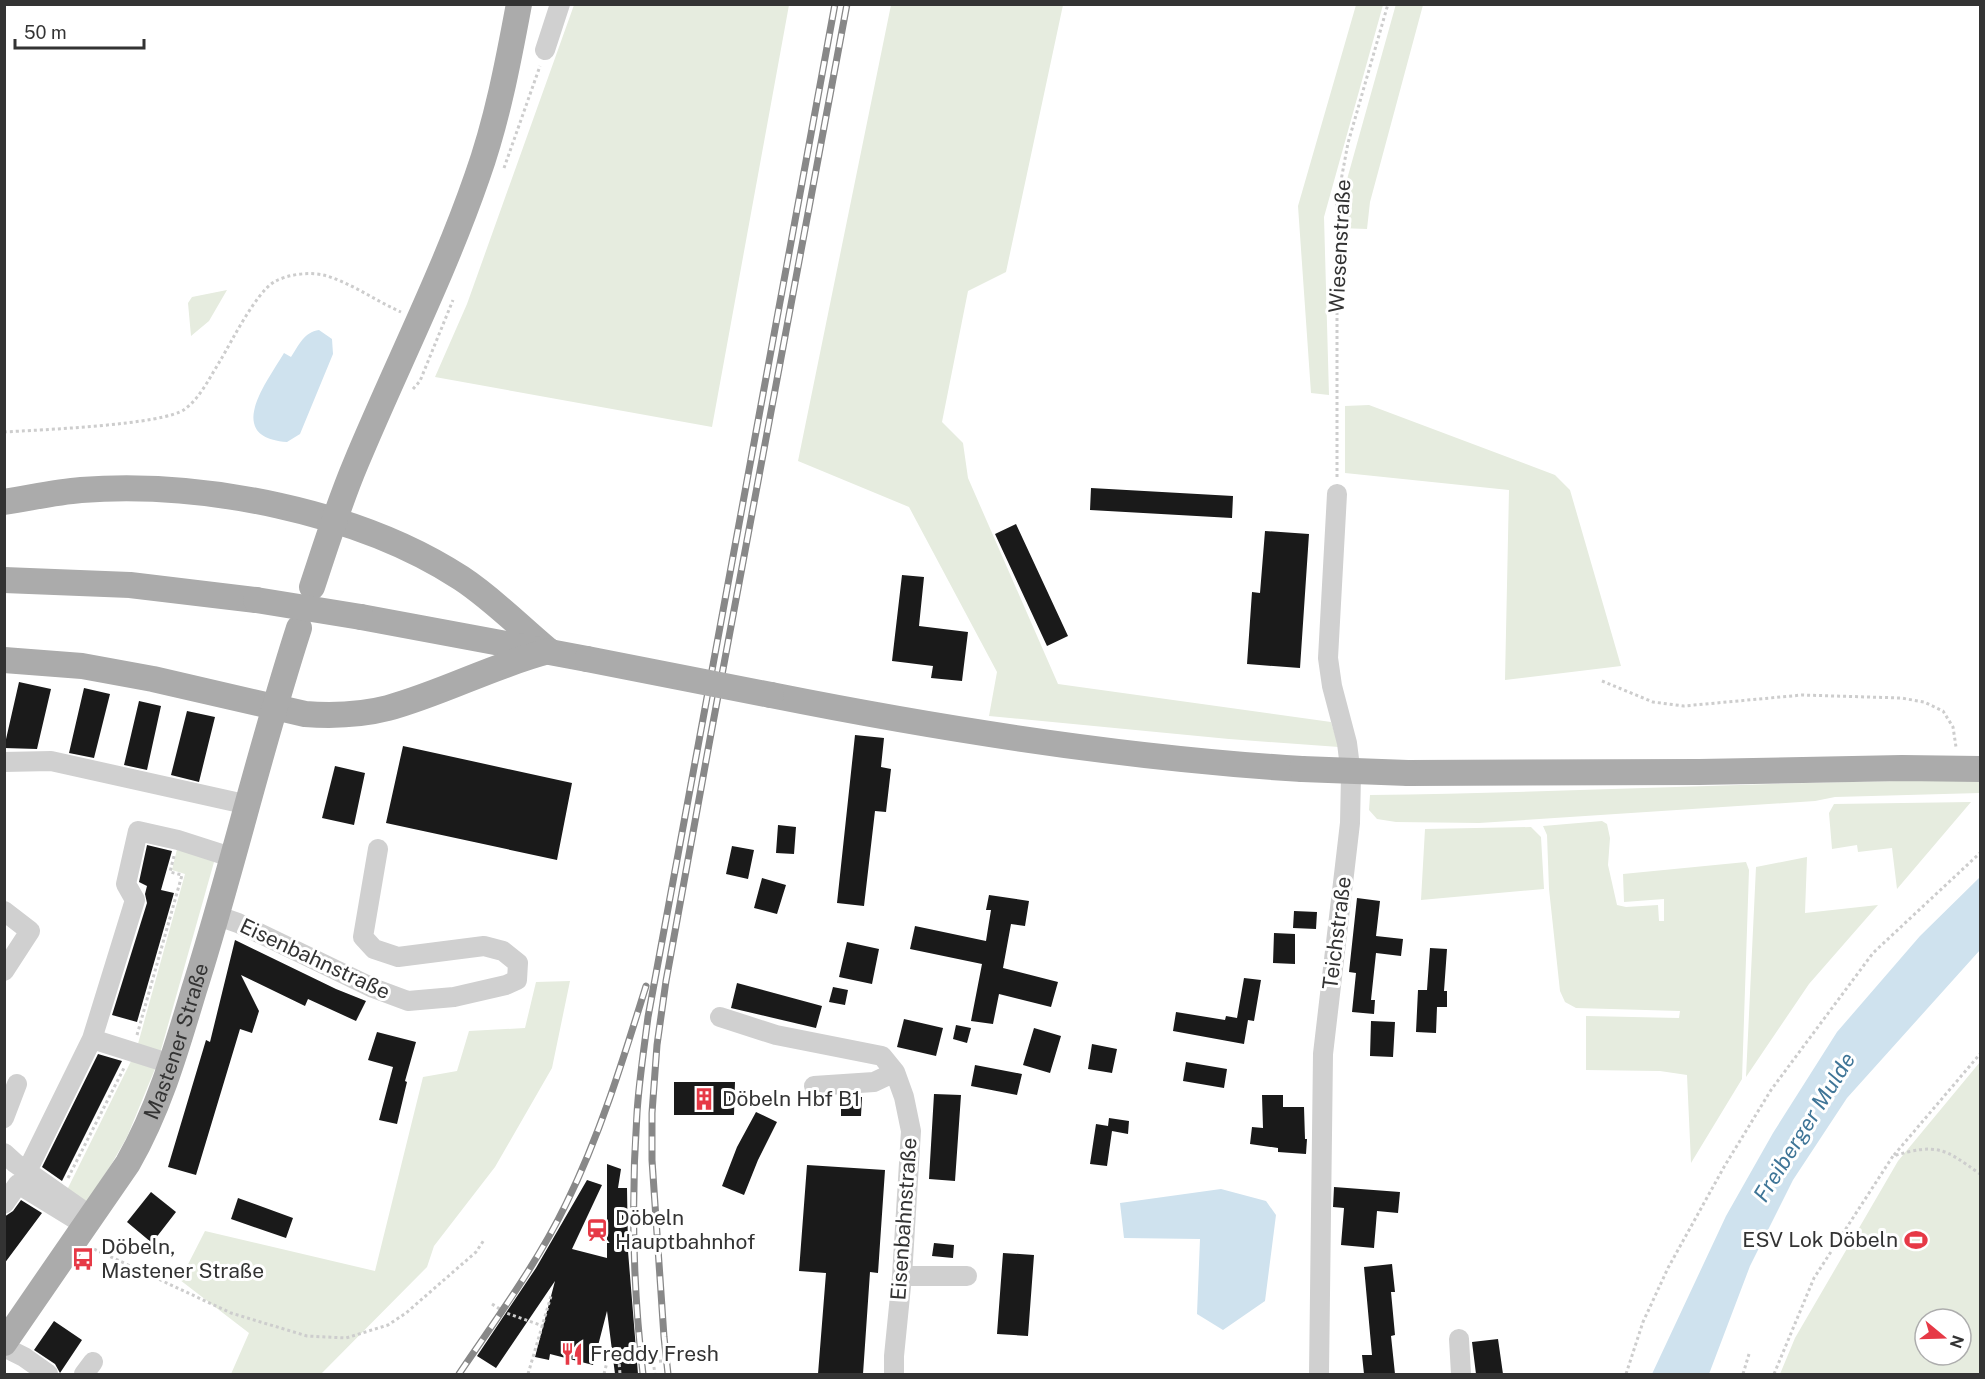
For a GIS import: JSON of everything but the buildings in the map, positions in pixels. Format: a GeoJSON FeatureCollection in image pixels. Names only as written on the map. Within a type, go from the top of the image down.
{"type":"FeatureCollection","features":[{"type":"Feature","properties":{"kind":"main road"},"geometry":{"type":"LineString","coordinates":[[312,587],[333,522],[356,464],[419,320],[477,177],[503,93],[519,4]]}},
{"type":"Feature","properties":{"kind":"main road"},"geometry":{"type":"LineString","coordinates":[[4,502],[81,490],[168,489],[229,495],[291,509],[384,538],[444,567],[480,593],[549,651]]}},
{"type":"Feature","properties":{"kind":"main road"},"geometry":{"type":"LineString","coordinates":[[4,580],[130,585],[256,600],[549,651],[946,727],[1184,759],[1302,769],[1408,773],[1980,769]]}},
{"type":"Feature","properties":{"kind":"main road","name":"Mastener Straße"},"geometry":{"type":"LineString","coordinates":[[4,1345],[85,1227],[144,1135],[171,1064],[218,916],[273,707],[299,628]]}},
{"type":"Feature","properties":{"kind":"main road"},"geometry":{"type":"LineString","coordinates":[[4,660],[82,666],[153,679],[305,714],[327,716],[388,708],[549,651]]}},
{"type":"Feature","properties":{"kind":"street"},"geometry":{"type":"LineString","coordinates":[[545,50],[560,4]]}},
{"type":"Feature","properties":{"kind":"street","name":"Teichstraße"},"geometry":{"type":"LineString","coordinates":[[1319,1374],[1323,1054],[1350,823],[1351,775],[1347,743],[1332,686],[1328,658],[1337,494]]}},
{"type":"Feature","properties":{"kind":"street"},"geometry":{"type":"LineString","coordinates":[[4,762],[51,761],[249,805]]}},
{"type":"Feature","properties":{"kind":"street"},"geometry":{"type":"LineString","coordinates":[[27,1171],[92,1039],[135,900],[126,884],[138,831],[178,840],[234,858]]}},
{"type":"Feature","properties":{"kind":"street","name":"Eisenbahnstraße"},"geometry":{"type":"LineString","coordinates":[[218,916],[238,923],[373,988],[408,1001],[454,997],[506,985],[517,980],[518,963],[503,951],[484,945],[398,957],[374,949],[363,937],[378,849]]}},
{"type":"Feature","properties":{"kind":"street"},"geometry":{"type":"LineString","coordinates":[[4,911],[30,931],[4,971]]}},
{"type":"Feature","properties":{"kind":"street"},"geometry":{"type":"LineString","coordinates":[[720,1017],[776,1035],[882,1056],[895,1072],[874,1082],[814,1086]]}},
{"type":"Feature","properties":{"kind":"street"},"geometry":{"type":"LineString","coordinates":[[92,1039],[171,1064]]}},
{"type":"Feature","properties":{"kind":"street","name":"Eisenbahnstraße"},"geometry":{"type":"LineString","coordinates":[[894,1374],[911,1131],[904,1097],[895,1072]]}},
{"type":"Feature","properties":{"kind":"street"},"geometry":{"type":"LineString","coordinates":[[4,1118],[17,1084]]}},
{"type":"Feature","properties":{"kind":"street"},"geometry":{"type":"LineString","coordinates":[[4,1153],[59,1194],[85,1227]]}},
{"type":"Feature","properties":{"kind":"street"},"geometry":{"type":"LineString","coordinates":[[4,1204],[18,1184],[85,1227]]}},
{"type":"Feature","properties":{"kind":"street"},"geometry":{"type":"LineString","coordinates":[[902,1276],[967,1276]]}},
{"type":"Feature","properties":{"kind":"street"},"geometry":{"type":"LineString","coordinates":[[1459,1339],[1461,1374]]}},
{"type":"Feature","properties":{"kind":"street"},"geometry":{"type":"LineString","coordinates":[[4,1345],[48,1374]]}},
{"type":"Feature","properties":{"kind":"path","name":"Wiesenstraße"},"geometry":{"type":"LineString","coordinates":[[1337,494],[1337,202],[1348,143],[1388,4]]}},
{"type":"Feature","properties":{"kind":"path"},"geometry":{"type":"LineString","coordinates":[[4,432],[152,420],[184,411],[205,386],[256,301],[272,283],[289,276],[308,274],[326,276],[354,287],[419,320]]}},
{"type":"Feature","properties":{"kind":"path"},"geometry":{"type":"LineString","coordinates":[[1602,681],[1653,702],[1684,706],[1802,695],[1901,698],[1924,702],[1943,711],[1953,728]]}},
{"type":"Feature","properties":{"kind":"path"},"geometry":{"type":"LineString","coordinates":[[59,1194],[132,1052],[182,876],[170,872],[178,840]]}},
{"type":"Feature","properties":{"kind":"path"},"geometry":{"type":"LineString","coordinates":[[1626,1374],[1643,1322],[1668,1268],[1770,1090],[1873,953],[1980,853]]}},
{"type":"Feature","properties":{"kind":"path"},"geometry":{"type":"LineString","coordinates":[[1774,1374],[1814,1278],[1893,1156],[1980,1054]]}},
{"type":"Feature","properties":{"kind":"path"},"geometry":{"type":"LineString","coordinates":[[1893,1156],[1916,1149],[1943,1149],[1980,1173]]}},
{"type":"Feature","properties":{"kind":"path"},"geometry":{"type":"LineString","coordinates":[[85,1227],[92,1248],[231,1313],[307,1336],[346,1338],[388,1325],[397,1319],[476,1252],[484,1240]]}},
{"type":"Feature","properties":{"kind":"path"},"geometry":{"type":"LineString","coordinates":[[528,1374],[551,1296]]}},
{"type":"Feature","properties":{"kind":"path"},"geometry":{"type":"LineString","coordinates":[[492,1304],[506,1312],[543,1326]]}},
{"type":"Feature","properties":{"kind":"path"},"geometry":{"type":"LineString","coordinates":[[604,1374],[610,1350],[636,1348]]}},
{"type":"Feature","properties":{"kind":"path"},"geometry":{"type":"LineString","coordinates":[[618,1349],[620,1374]]}},
{"type":"Feature","properties":{"kind":"path"},"geometry":{"type":"LineString","coordinates":[[1743,1374],[1749,1354]]}},
{"type":"Feature","properties":{"kind":"path"},"geometry":{"type":"LineString","coordinates":[[647,1362],[662,1361]]}},
{"type":"Feature","properties":{"kind":"path"},"geometry":{"type":"LineString","coordinates":[[653,1362],[655,1374]]}},
{"type":"Feature","properties":{"kind":"shaded area"},"geometry":{"type":"Polygon","coordinates":[[[1396,4],[1423,5],[1370,202],[1367,229],[1339,228],[1339,208],[1396,4]]]}},
{"type":"Feature","properties":{"kind":"shaded area"},"geometry":{"type":"Polygon","coordinates":[[[574,5],[789,5],[712,427],[435,377],[467,304],[574,5]]]}},
{"type":"Feature","properties":{"kind":"shaded area"},"geometry":{"type":"Polygon","coordinates":[[[891,5],[1063,5],[1006,272],[968,291],[942,422],[963,443],[968,478],[1058,684],[1331,722],[1339,747],[989,716],[997,672],[909,507],[798,461],[891,5]]]}},
{"type":"Feature","properties":{"kind":"shaded area"},"geometry":{"type":"Polygon","coordinates":[[[1356,5],[1383,5],[1324,217],[1329,395],[1311,393],[1298,206],[1356,5]]]}},
{"type":"Feature","properties":{"kind":"shaded area"},"geometry":{"type":"Polygon","coordinates":[[[227,290],[209,321],[191,336],[188,303],[192,297],[227,290]]]}},
{"type":"Feature","properties":{"kind":"shaded area"},"geometry":{"type":"Polygon","coordinates":[[[1369,405],[1555,475],[1570,490],[1621,666],[1505,680],[1509,490],[1345,473],[1345,406],[1369,405]]]}},
{"type":"Feature","properties":{"kind":"shaded area"},"geometry":{"type":"Polygon","coordinates":[[[1897,781],[1980,781],[1980,793],[1835,797],[1815,801],[1479,823],[1396,822],[1377,819],[1369,810],[1370,795],[1897,781]]]}},
{"type":"Feature","properties":{"kind":"shaded area"},"geometry":{"type":"Polygon","coordinates":[[[1971,802],[1897,889],[1892,848],[1858,852],[1857,845],[1832,849],[1829,813],[1834,804],[1971,802]]]}},
{"type":"Feature","properties":{"kind":"shaded area"},"geometry":{"type":"Polygon","coordinates":[[[1602,821],[1607,824],[1610,838],[1608,865],[1617,905],[1626,907],[1658,905],[1659,921],[1664,921],[1664,899],[1624,902],[1623,874],[1746,862],[1749,870],[1742,1079],[1691,1163],[1687,1075],[1660,1071],[1586,1070],[1586,1016],[1679,1018],[1680,1011],[1576,1008],[1565,1002],[1560,991],[1549,889],[1547,835],[1543,826],[1602,821]]]}},
{"type":"Feature","properties":{"kind":"shaded area"},"geometry":{"type":"Polygon","coordinates":[[[1531,827],[1541,837],[1544,889],[1421,900],[1425,829],[1531,827]]]}},
{"type":"Feature","properties":{"kind":"shaded area"},"geometry":{"type":"Polygon","coordinates":[[[178,845],[216,855],[157,1064],[127,1137],[85,1204],[66,1192],[136,1051],[185,874],[172,870],[178,845]]]}},
{"type":"Feature","properties":{"kind":"shaded area"},"geometry":{"type":"Polygon","coordinates":[[[1807,857],[1805,913],[1878,905],[1809,984],[1746,1077],[1756,867],[1807,857]]]}},
{"type":"Feature","properties":{"kind":"shaded area"},"geometry":{"type":"Polygon","coordinates":[[[570,981],[552,1068],[495,1167],[434,1246],[427,1267],[321,1374],[231,1374],[249,1333],[180,1280],[205,1231],[375,1271],[423,1077],[457,1071],[469,1031],[525,1028],[536,982],[570,981]]]}},
{"type":"Feature","properties":{"kind":"shaded area","name":"ESV Lok Döbeln"},"geometry":{"type":"Polygon","coordinates":[[[1980,1062],[1980,1374],[1780,1374],[1795,1338],[1898,1161],[1980,1062]]]}},
{"type":"Feature","properties":{"kind":"water"},"geometry":{"type":"Polygon","coordinates":[[[319,330],[332,339],[333,354],[300,434],[287,442],[268,438],[257,430],[253,419],[255,406],[268,378],[284,353],[291,357],[309,333],[319,330]]]}},
{"type":"Feature","properties":{"kind":"water","name":"Freiberger Mulde"},"geometry":{"type":"Polygon","coordinates":[[[1980,877],[1980,950],[1847,1098],[1793,1180],[1750,1266],[1709,1374],[1652,1374],[1726,1216],[1773,1133],[1837,1032],[1920,936],[1980,877]]]}},
{"type":"Feature","properties":{"kind":"water"},"geometry":{"type":"Polygon","coordinates":[[[1221,1189],[1266,1201],[1276,1215],[1265,1301],[1223,1330],[1197,1314],[1200,1239],[1124,1238],[1120,1203],[1221,1189]]]}},
{"type":"Feature","properties":{"kind":"railway"},"geometry":{"type":"LineString","coordinates":[[643,1374],[635,1277],[634,1178],[640,1077],[648,1017],[835,4]]}},
{"type":"Feature","properties":{"kind":"railway"},"geometry":{"type":"LineString","coordinates":[[668,1374],[652,1160],[652,1113],[657,1045],[666,981],[710,739],[847,4]]}},
{"type":"Feature","properties":{"kind":"railway"},"geometry":{"type":"LineString","coordinates":[[459,1374],[529,1270],[566,1204],[600,1124],[646,986]]}},
{"type":"Feature","properties":{"kind":"place","name":"Döbeln Hbf B1"},"geometry":{"type":"Point","coordinates":[704,1099]}},
{"type":"Feature","properties":{"kind":"place","name":"Döbeln Hauptbahnhof"},"geometry":{"type":"Point","coordinates":[597,1230]}},
{"type":"Feature","properties":{"kind":"place","name":"ESV Lok Döbeln"},"geometry":{"type":"Point","coordinates":[1916,1240]}},
{"type":"Feature","properties":{"kind":"place","name":"Döbeln, Mastener Straße"},"geometry":{"type":"Point","coordinates":[83,1259]}},
{"type":"Feature","properties":{"kind":"place","name":"Freddy Fresh"},"geometry":{"type":"Point","coordinates":[572,1354]}}]}
